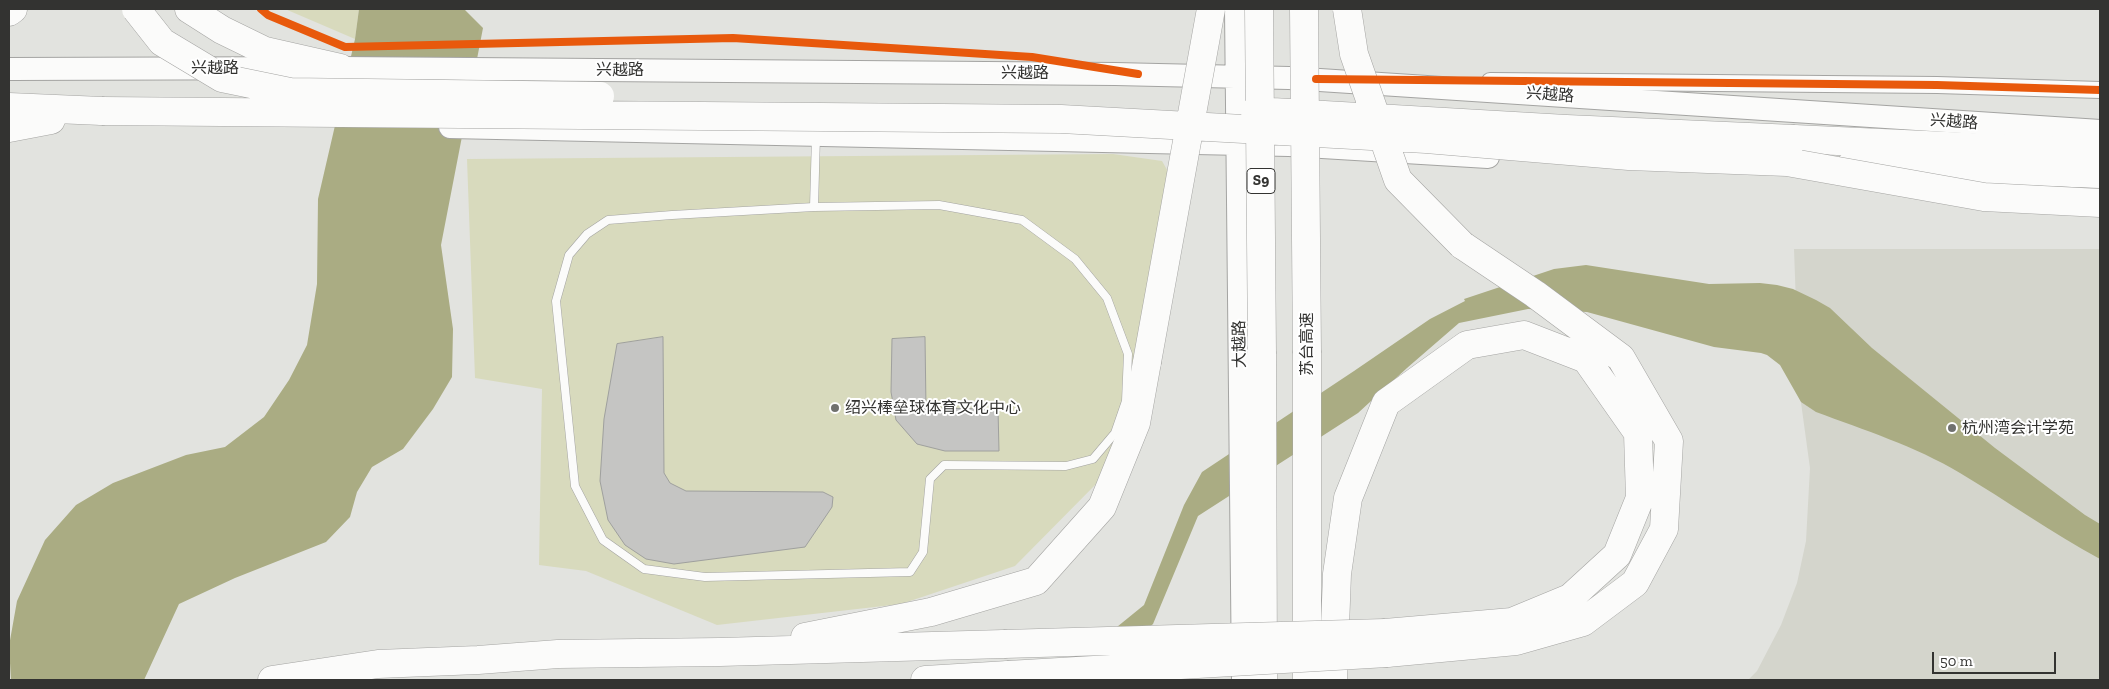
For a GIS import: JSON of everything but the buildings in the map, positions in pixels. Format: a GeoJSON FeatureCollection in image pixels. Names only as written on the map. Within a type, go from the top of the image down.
{"type":"FeatureCollection","features":[{"type":"Feature","properties":{"kind":"highway"},"geometry":{"type":"LineString","coordinates":[[9,12],[13,9]]}},
{"type":"Feature","properties":{"kind":"highway"},"geometry":{"type":"LineString","coordinates":[[136,9],[162,42],[222,78],[290,92],[1061,101],[1414,119],[1566,129],[1791,151],[2100,174]]}},
{"type":"Feature","properties":{"kind":"highway"},"geometry":{"type":"LineString","coordinates":[[190,9],[222,30],[265,51],[340,68]]}},
{"type":"Feature","properties":{"kind":"highway"},"geometry":{"type":"LineString","coordinates":[[720,652],[931,612],[1036,581],[1102,507],[1136,423],[1211,9]]}},
{"type":"Feature","properties":{"kind":"highway","name":"S9"},"geometry":{"type":"LineString","coordinates":[[1259,9],[1263,680]]}},
{"type":"Feature","properties":{"kind":"highway","name":"苏台高速"},"geometry":{"type":"LineString","coordinates":[[1304,9],[1307,188],[1307,680]]}},
{"type":"Feature","properties":{"kind":"highway"},"geometry":{"type":"LineString","coordinates":[[925,680],[1387,653],[1516,641],[1583,622],[1635,583],[1664,529],[1669,441],[1620,358],[1535,294],[1462,245],[1398,180],[1354,54],[1347,9]]}},
{"type":"Feature","properties":{"kind":"highway"},"geometry":{"type":"LineString","coordinates":[[9,106],[112,111],[1061,119],[1426,139],[1629,156],[1791,151],[2100,153]]}},
{"type":"Feature","properties":{"kind":"highway"},"geometry":{"type":"LineString","coordinates":[[9,128],[51,120]]}},
{"type":"Feature","properties":{"kind":"highway"},"geometry":{"type":"LineString","coordinates":[[1791,151],[1997,133],[2100,138]]}},
{"type":"Feature","properties":{"kind":"highway"},"geometry":{"type":"LineString","coordinates":[[1791,151],[1984,197],[2100,203]]}},
{"type":"Feature","properties":{"kind":"highway"},"geometry":{"type":"LineString","coordinates":[[272,680],[378,664],[478,660],[558,654],[720,652],[1326,634],[1336,634],[1355,634],[1512,622],[1570,598],[1617,554],[1640,498],[1638,433],[1586,359],[1524,335],[1467,345],[1386,404],[1348,498],[1337,574],[1335,632],[1334,642],[1333,680]]}},
{"type":"Feature","properties":{"kind":"main road","name":"大越路"},"geometry":{"type":"LineString","coordinates":[[1236,9],[1243,680]]}},
{"type":"Feature","properties":{"kind":"main road"},"geometry":{"type":"LineString","coordinates":[[1316,9],[1321,680]]}},
{"type":"Feature","properties":{"kind":"main road","name":"兴越路"},"geometry":{"type":"LineString","coordinates":[[9,68],[487,69],[1123,74],[1237,77],[1316,80],[2100,131]]}},
{"type":"Feature","properties":{"kind":"main road"},"geometry":{"type":"LineString","coordinates":[[9,116],[51,120],[1238,143],[1807,177],[2100,192]]}},
{"type":"Feature","properties":{"kind":"street"},"geometry":{"type":"LineString","coordinates":[[1316,80],[1936,85],[2100,90]]}},
{"type":"Feature","properties":{"kind":"lane"},"geometry":{"type":"LineString","coordinates":[[814,207],[816,134]]}},
{"type":"Feature","properties":{"kind":"lane"},"geometry":{"type":"LineString","coordinates":[[939,205],[1022,220],[1075,259],[1107,298],[1128,354],[1126,401],[1116,433],[1093,459],[1066,466],[944,465],[930,479],[923,552],[910,572],[706,577],[644,569],[603,540],[576,486],[556,301],[569,255],[587,234],[608,220],[814,207],[939,205]]}},
{"type":"Feature","properties":{"kind":"shaded area"},"geometry":{"type":"Polygon","coordinates":[[[285,9],[359,9],[355,39],[285,9]]]}},
{"type":"Feature","properties":{"kind":"shaded area"},"geometry":{"type":"Polygon","coordinates":[[[359,9],[464,9],[483,28],[441,245],[453,329],[452,377],[433,409],[403,449],[372,467],[357,492],[350,517],[326,542],[235,578],[179,604],[144,680],[11,680],[9,646],[17,601],[45,540],[76,505],[113,483],[186,455],[225,447],[264,417],[289,380],[307,345],[317,284],[318,199],[355,39],[359,9]]]}},
{"type":"Feature","properties":{"kind":"shaded area","name":"绍兴棒垒球体育文化中心"},"geometry":{"type":"Polygon","coordinates":[[[1113,154],[1162,161],[1170,175],[1125,428],[1100,480],[1015,566],[901,604],[717,625],[586,571],[539,565],[542,389],[475,378],[467,159],[1113,154]]]}},
{"type":"Feature","properties":{"kind":"shaded area","name":"杭州湾会计学苑"},"geometry":{"type":"Polygon","coordinates":[[[1794,249],[2100,249],[2100,680],[1748,680],[1757,671],[1781,625],[1797,583],[1806,541],[1810,468],[1799,388],[1794,249]]]}},
{"type":"Feature","properties":{"kind":"shaded area"},"geometry":{"type":"Polygon","coordinates":[[[1586,265],[1709,284],[1760,283],[1777,285],[1793,289],[1830,308],[1872,348],[1995,448],[2085,515],[2100,524],[2100,559],[2064,539],[1943,463],[1889,439],[1816,412],[1801,402],[1780,365],[1767,355],[1714,347],[1587,312],[1528,309],[1459,323],[1358,413],[1198,516],[1153,624],[1092,680],[1057,680],[1144,605],[1184,505],[1202,472],[1430,319],[1465,301],[1464,299],[1554,269],[1586,265]]]}},
{"type":"Feature","properties":{"kind":"cycle path"},"geometry":{"type":"LineString","coordinates":[[261,9],[268,15],[345,47],[733,38],[1032,57],[1138,74]]}},
{"type":"Feature","properties":{"kind":"cycle path"},"geometry":{"type":"LineString","coordinates":[[1316,79],[1937,85],[2100,90]]}},
{"type":"Feature","properties":{"kind":"place","name":"绍兴棒垒球体育文化中心"},"geometry":{"type":"Point","coordinates":[835,408]}},
{"type":"Feature","properties":{"kind":"place","name":"杭州湾会计学苑"},"geometry":{"type":"Point","coordinates":[1952,428]}}]}
